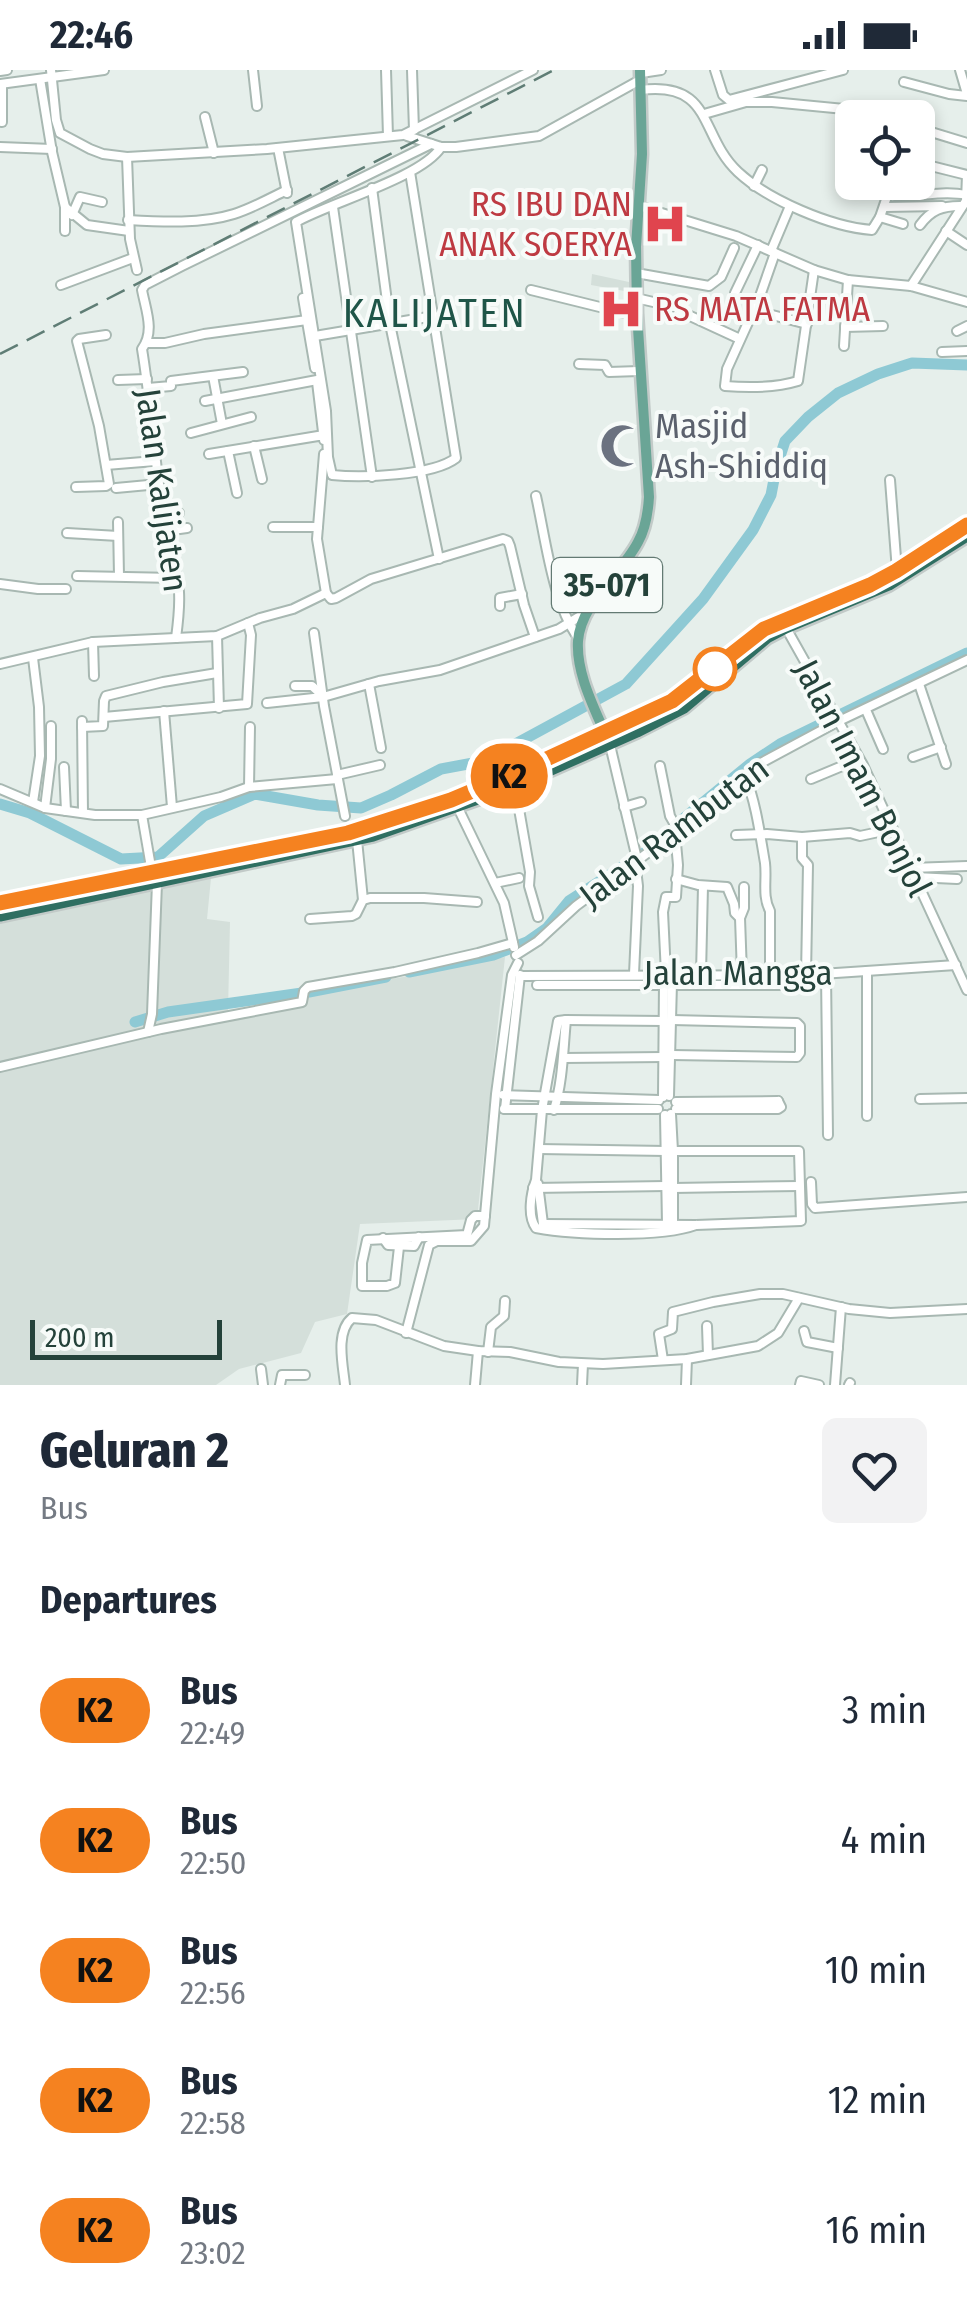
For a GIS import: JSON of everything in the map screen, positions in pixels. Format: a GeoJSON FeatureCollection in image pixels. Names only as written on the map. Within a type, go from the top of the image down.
{"type":"FeatureCollection","features":[{"type":"Feature","properties":{"kind":"highway"},"geometry":{"type":"LineString","coordinates":[[0,916],[451,800],[608,739],[684,708],[784,624],[896,571],[967,525]]}},
{"type":"Feature","properties":{"kind":"highway"},"geometry":{"type":"LineString","coordinates":[[784,624],[889,585],[967,536]]}},
{"type":"Feature","properties":{"kind":"highway"},"geometry":{"type":"LineString","coordinates":[[348,826],[458,808],[515,786],[608,739]]}},
{"type":"Feature","properties":{"kind":"highway"},"geometry":{"type":"LineString","coordinates":[[0,903],[153,874]]}},
{"type":"Feature","properties":{"kind":"main road","name":"35-071"},"geometry":{"type":"LineString","coordinates":[[608,739],[589,694],[578,638],[587,612],[636,546],[646,525],[649,497],[636,313],[642,154],[640,78]]}},
{"type":"Feature","properties":{"kind":"street"},"geometry":{"type":"LineString","coordinates":[[2,122],[1,84],[51,74],[104,70]]}},
{"type":"Feature","properties":{"kind":"street"},"geometry":{"type":"LineString","coordinates":[[386,70],[387,136]]}},
{"type":"Feature","properties":{"kind":"street"},"geometry":{"type":"LineString","coordinates":[[412,70],[414,130]]}},
{"type":"Feature","properties":{"kind":"street"},"geometry":{"type":"LineString","coordinates":[[54,135],[122,156],[214,153],[403,135],[534,70]]}},
{"type":"Feature","properties":{"kind":"street"},"geometry":{"type":"LineString","coordinates":[[387,136],[411,136],[436,145],[493,143],[538,136],[660,70]]}},
{"type":"Feature","properties":{"kind":"street"},"geometry":{"type":"LineString","coordinates":[[715,70],[723,95],[729,100],[843,70]]}},
{"type":"Feature","properties":{"kind":"street"},"geometry":{"type":"LineString","coordinates":[[904,82],[967,95],[960,70]]}},
{"type":"Feature","properties":{"kind":"street"},"geometry":{"type":"LineString","coordinates":[[253,71],[257,106]]}},
{"type":"Feature","properties":{"kind":"street"},"geometry":{"type":"LineString","coordinates":[[51,74],[51,120]]}},
{"type":"Feature","properties":{"kind":"street"},"geometry":{"type":"LineString","coordinates":[[640,78],[674,90],[696,104],[732,166],[788,208],[868,230],[875,228],[886,200]]}},
{"type":"Feature","properties":{"kind":"street"},"geometry":{"type":"LineString","coordinates":[[40,79],[54,135],[52,149],[71,211],[87,226],[127,227],[227,216],[245,210],[287,191],[278,148]]}},
{"type":"Feature","properties":{"kind":"street"},"geometry":{"type":"LineString","coordinates":[[704,114],[746,102],[835,108]]}},
{"type":"Feature","properties":{"kind":"street"},"geometry":{"type":"LineString","coordinates":[[205,117],[214,153]]}},
{"type":"Feature","properties":{"kind":"street"},"geometry":{"type":"LineString","coordinates":[[935,133],[967,143]]}},
{"type":"Feature","properties":{"kind":"street"},"geometry":{"type":"LineString","coordinates":[[293,218],[333,206],[410,172],[434,158],[436,145]]}},
{"type":"Feature","properties":{"kind":"street"},"geometry":{"type":"LineString","coordinates":[[293,218],[303,208],[436,145]]}},
{"type":"Feature","properties":{"kind":"street"},"geometry":{"type":"LineString","coordinates":[[0,146],[52,149]]}},
{"type":"Feature","properties":{"kind":"street"},"geometry":{"type":"LineString","coordinates":[[122,156],[129,260],[138,270]]}},
{"type":"Feature","properties":{"kind":"street"},"geometry":{"type":"LineString","coordinates":[[911,286],[962,205],[967,175],[935,167]]}},
{"type":"Feature","properties":{"kind":"street"},"geometry":{"type":"LineString","coordinates":[[754,186],[762,170]]}},
{"type":"Feature","properties":{"kind":"street"},"geometry":{"type":"LineString","coordinates":[[293,218],[327,417],[330,472],[335,476],[372,476],[419,471],[452,462],[456,458],[410,172]]}},
{"type":"Feature","properties":{"kind":"street"},"geometry":{"type":"LineString","coordinates":[[372,188],[390,324],[439,559]]}},
{"type":"Feature","properties":{"kind":"street"},"geometry":{"type":"LineString","coordinates":[[935,193],[944,192],[962,205]]}},
{"type":"Feature","properties":{"kind":"street"},"geometry":{"type":"LineString","coordinates":[[65,231],[80,197],[102,202]]}},
{"type":"Feature","properties":{"kind":"street"},"geometry":{"type":"LineString","coordinates":[[884,206],[962,205]]}},
{"type":"Feature","properties":{"kind":"street"},"geometry":{"type":"LineString","coordinates":[[333,206],[372,476]]}},
{"type":"Feature","properties":{"kind":"street"},"geometry":{"type":"LineString","coordinates":[[639,206],[692,220],[848,280],[911,286],[967,302]]}},
{"type":"Feature","properties":{"kind":"street"},"geometry":{"type":"LineString","coordinates":[[920,225],[942,206]]}},
{"type":"Feature","properties":{"kind":"street"},"geometry":{"type":"LineString","coordinates":[[788,208],[753,310],[726,371],[726,386],[762,388],[792,384],[799,379],[814,270]]}},
{"type":"Feature","properties":{"kind":"street"},"geometry":{"type":"LineString","coordinates":[[880,217],[903,224]]}},
{"type":"Feature","properties":{"kind":"street"},"geometry":{"type":"LineString","coordinates":[[293,218],[324,435],[318,544],[326,594],[336,598],[372,579],[507,540],[535,637]]}},
{"type":"Feature","properties":{"kind":"street","name":"Jalan Kalijaten"},"geometry":{"type":"LineString","coordinates":[[176,638],[179,590],[155,461],[142,349],[150,332],[142,290],[145,284],[293,218]]}},
{"type":"Feature","properties":{"kind":"street"},"geometry":{"type":"LineString","coordinates":[[946,231],[967,246]]}},
{"type":"Feature","properties":{"kind":"street"},"geometry":{"type":"LineString","coordinates":[[735,293],[758,245]]}},
{"type":"Feature","properties":{"kind":"street"},"geometry":{"type":"LineString","coordinates":[[636,272],[709,286],[721,277],[734,248]]}},
{"type":"Feature","properties":{"kind":"street"},"geometry":{"type":"LineString","coordinates":[[61,284],[129,260]]}},
{"type":"Feature","properties":{"kind":"street"},"geometry":{"type":"LineString","coordinates":[[844,346],[848,280]]}},
{"type":"Feature","properties":{"kind":"street"},"geometry":{"type":"LineString","coordinates":[[531,290],[636,313]]}},
{"type":"Feature","properties":{"kind":"street"},"geometry":{"type":"LineString","coordinates":[[636,298],[675,307],[740,339]]}},
{"type":"Feature","properties":{"kind":"street"},"geometry":{"type":"LineString","coordinates":[[753,310],[807,324]]}},
{"type":"Feature","properties":{"kind":"street"},"geometry":{"type":"LineString","coordinates":[[315,336],[434,316]]}},
{"type":"Feature","properties":{"kind":"street"},"geometry":{"type":"LineString","coordinates":[[147,343],[306,320]]}},
{"type":"Feature","properties":{"kind":"street"},"geometry":{"type":"LineString","coordinates":[[844,327],[883,326]]}},
{"type":"Feature","properties":{"kind":"street"},"geometry":{"type":"LineString","coordinates":[[957,330],[967,326]]}},
{"type":"Feature","properties":{"kind":"street"},"geometry":{"type":"LineString","coordinates":[[76,487],[107,486],[99,426],[77,342],[106,334]]}},
{"type":"Feature","properties":{"kind":"street"},"geometry":{"type":"LineString","coordinates":[[942,352],[967,351]]}},
{"type":"Feature","properties":{"kind":"street"},"geometry":{"type":"LineString","coordinates":[[579,364],[606,366],[609,372],[639,371]]}},
{"type":"Feature","properties":{"kind":"street"},"geometry":{"type":"LineString","coordinates":[[118,380],[171,386],[171,381],[244,372]]}},
{"type":"Feature","properties":{"kind":"street"},"geometry":{"type":"LineString","coordinates":[[213,376],[222,424]]}},
{"type":"Feature","properties":{"kind":"street"},"geometry":{"type":"LineString","coordinates":[[205,402],[317,380]]}},
{"type":"Feature","properties":{"kind":"street"},"geometry":{"type":"LineString","coordinates":[[191,433],[251,417]]}},
{"type":"Feature","properties":{"kind":"street"},"geometry":{"type":"LineString","coordinates":[[209,454],[324,435]]}},
{"type":"Feature","properties":{"kind":"street"},"geometry":{"type":"LineString","coordinates":[[254,446],[262,479]]}},
{"type":"Feature","properties":{"kind":"street"},"geometry":{"type":"LineString","coordinates":[[228,451],[237,493]]}},
{"type":"Feature","properties":{"kind":"street"},"geometry":{"type":"LineString","coordinates":[[106,465],[155,461]]}},
{"type":"Feature","properties":{"kind":"street"},"geometry":{"type":"LineString","coordinates":[[890,480],[896,571]]}},
{"type":"Feature","properties":{"kind":"street"},"geometry":{"type":"LineString","coordinates":[[116,488],[159,484]]}},
{"type":"Feature","properties":{"kind":"street"},"geometry":{"type":"LineString","coordinates":[[536,496],[551,565],[569,625],[578,638]]}},
{"type":"Feature","properties":{"kind":"street"},"geometry":{"type":"LineString","coordinates":[[163,514],[179,513]]}},
{"type":"Feature","properties":{"kind":"street"},"geometry":{"type":"LineString","coordinates":[[118,522],[119,576]]}},
{"type":"Feature","properties":{"kind":"street"},"geometry":{"type":"LineString","coordinates":[[273,527],[318,527]]}},
{"type":"Feature","properties":{"kind":"street"},"geometry":{"type":"LineString","coordinates":[[165,530],[188,528]]}},
{"type":"Feature","properties":{"kind":"street"},"geometry":{"type":"LineString","coordinates":[[67,533],[118,536]]}},
{"type":"Feature","properties":{"kind":"street"},"geometry":{"type":"LineString","coordinates":[[77,576],[175,578]]}},
{"type":"Feature","properties":{"kind":"street"},"geometry":{"type":"LineString","coordinates":[[0,584],[66,589]]}},
{"type":"Feature","properties":{"kind":"street"},"geometry":{"type":"LineString","coordinates":[[0,664],[93,642],[218,636],[326,594]]}},
{"type":"Feature","properties":{"kind":"street"},"geometry":{"type":"LineString","coordinates":[[500,606],[500,598],[522,594]]}},
{"type":"Feature","properties":{"kind":"street"},"geometry":{"type":"LineString","coordinates":[[267,703],[323,696],[440,670],[569,625],[587,612]]}},
{"type":"Feature","properties":{"kind":"street"},"geometry":{"type":"LineString","coordinates":[[104,717],[245,705],[249,701],[254,621]]}},
{"type":"Feature","properties":{"kind":"street","name":"Jalan Imam Bonjol"},"geometry":{"type":"LineString","coordinates":[[784,624],[859,759],[967,990]]}},
{"type":"Feature","properties":{"kind":"street"},"geometry":{"type":"LineString","coordinates":[[310,919],[352,916],[363,900],[337,777],[314,632]]}},
{"type":"Feature","properties":{"kind":"street"},"geometry":{"type":"LineString","coordinates":[[218,636],[219,708]]}},
{"type":"Feature","properties":{"kind":"street"},"geometry":{"type":"LineString","coordinates":[[93,642],[94,676]]}},
{"type":"Feature","properties":{"kind":"street"},"geometry":{"type":"LineString","coordinates":[[33,802],[40,756],[34,658]]}},
{"type":"Feature","properties":{"kind":"street","name":"Jalan Rambutan"},"geometry":{"type":"LineString","coordinates":[[515,951],[538,941],[636,858],[779,752],[837,716],[866,710],[967,660]]}},
{"type":"Feature","properties":{"kind":"street"},"geometry":{"type":"LineString","coordinates":[[83,813],[82,724],[104,724],[106,696],[217,673]]}},
{"type":"Feature","properties":{"kind":"street"},"geometry":{"type":"LineString","coordinates":[[370,684],[381,748]]}},
{"type":"Feature","properties":{"kind":"street"},"geometry":{"type":"LineString","coordinates":[[920,684],[946,764]]}},
{"type":"Feature","properties":{"kind":"street"},"geometry":{"type":"LineString","coordinates":[[294,686],[312,686],[323,696]]}},
{"type":"Feature","properties":{"kind":"street"},"geometry":{"type":"LineString","coordinates":[[866,710],[883,748]]}},
{"type":"Feature","properties":{"kind":"street"},"geometry":{"type":"LineString","coordinates":[[164,711],[172,807]]}},
{"type":"Feature","properties":{"kind":"street"},"geometry":{"type":"LineString","coordinates":[[45,808],[51,726]]}},
{"type":"Feature","properties":{"kind":"street"},"geometry":{"type":"LineString","coordinates":[[250,727],[252,786]]}},
{"type":"Feature","properties":{"kind":"street"},"geometry":{"type":"LineString","coordinates":[[608,739],[636,858],[634,974]]}},
{"type":"Feature","properties":{"kind":"street"},"geometry":{"type":"LineString","coordinates":[[913,757],[941,747]]}},
{"type":"Feature","properties":{"kind":"street"},"geometry":{"type":"LineString","coordinates":[[811,779],[859,759]]}},
{"type":"Feature","properties":{"kind":"street"},"geometry":{"type":"LineString","coordinates":[[0,788],[45,808],[101,816],[142,814],[221,797],[252,786],[337,777],[380,765]]}},
{"type":"Feature","properties":{"kind":"street"},"geometry":{"type":"LineString","coordinates":[[660,766],[676,828],[676,897],[664,900],[667,1105],[675,1226]]}},
{"type":"Feature","properties":{"kind":"street"},"geometry":{"type":"LineString","coordinates":[[64,767],[66,811]]}},
{"type":"Feature","properties":{"kind":"street"},"geometry":{"type":"LineString","coordinates":[[745,775],[764,859],[770,912],[770,974]]}},
{"type":"Feature","properties":{"kind":"street"},"geometry":{"type":"LineString","coordinates":[[515,786],[529,886],[538,917]]}},
{"type":"Feature","properties":{"kind":"street"},"geometry":{"type":"LineString","coordinates":[[624,807],[640,802]]}},
{"type":"Feature","properties":{"kind":"street"},"geometry":{"type":"LineString","coordinates":[[406,1333],[430,1244],[474,1239],[484,1226],[495,1108],[501,1094],[520,976],[504,903],[458,808]]}},
{"type":"Feature","properties":{"kind":"street"},"geometry":{"type":"LineString","coordinates":[[142,814],[153,874],[152,1017],[148,1032]]}},
{"type":"Feature","properties":{"kind":"street"},"geometry":{"type":"LineString","coordinates":[[736,835],[860,836],[893,829]]}},
{"type":"Feature","properties":{"kind":"street"},"geometry":{"type":"LineString","coordinates":[[802,836],[802,858],[808,864],[806,975]]}},
{"type":"Feature","properties":{"kind":"street"},"geometry":{"type":"LineString","coordinates":[[911,868],[967,866]]}},
{"type":"Feature","properties":{"kind":"street"},"geometry":{"type":"LineString","coordinates":[[495,883],[520,878]]}},
{"type":"Feature","properties":{"kind":"street"},"geometry":{"type":"LineString","coordinates":[[916,878],[957,879]]}},
{"type":"Feature","properties":{"kind":"street"},"geometry":{"type":"LineString","coordinates":[[676,879],[727,887],[734,914],[740,918]]}},
{"type":"Feature","properties":{"kind":"street"},"geometry":{"type":"LineString","coordinates":[[701,974],[703,886]]}},
{"type":"Feature","properties":{"kind":"street"},"geometry":{"type":"LineString","coordinates":[[742,974],[740,918],[744,886]]}},
{"type":"Feature","properties":{"kind":"street"},"geometry":{"type":"LineString","coordinates":[[363,900],[424,898],[476,902]]}},
{"type":"Feature","properties":{"kind":"street"},"geometry":{"type":"LineString","coordinates":[[0,1067],[148,1032],[302,1002],[308,987],[478,954],[515,951]]}},
{"type":"Feature","properties":{"kind":"street"},"geometry":{"type":"LineString","coordinates":[[506,1109],[501,1094],[506,994],[515,951]]}},
{"type":"Feature","properties":{"kind":"street","name":"Jalan Mangga"},"geometry":{"type":"LineString","coordinates":[[520,976],[634,974],[667,980],[701,974],[806,975],[956,964]]}},
{"type":"Feature","properties":{"kind":"street"},"geometry":{"type":"LineString","coordinates":[[867,971],[868,1116]]}},
{"type":"Feature","properties":{"kind":"street"},"geometry":{"type":"LineString","coordinates":[[826,974],[828,1135]]}},
{"type":"Feature","properties":{"kind":"street"},"geometry":{"type":"LineString","coordinates":[[537,985],[667,980],[799,985]]}},
{"type":"Feature","properties":{"kind":"street"},"geometry":{"type":"LineString","coordinates":[[554,1110],[564,1058],[566,1020]]}},
{"type":"Feature","properties":{"kind":"street"},"geometry":{"type":"LineString","coordinates":[[543,1226],[536,1185],[542,1110],[558,1021],[800,1026],[797,1057],[564,1058]]}},
{"type":"Feature","properties":{"kind":"street"},"geometry":{"type":"LineString","coordinates":[[495,1108],[554,1110],[667,1105],[778,1101],[781,1108],[667,1105],[501,1094]]}},
{"type":"Feature","properties":{"kind":"street"},"geometry":{"type":"LineString","coordinates":[[920,1099],[967,1098]]}},
{"type":"Feature","properties":{"kind":"street"},"geometry":{"type":"LineString","coordinates":[[539,1149],[800,1152],[800,1221],[543,1226]]}},
{"type":"Feature","properties":{"kind":"street"},"geometry":{"type":"LineString","coordinates":[[811,1182],[815,1208],[967,1197]]}},
{"type":"Feature","properties":{"kind":"street"},"geometry":{"type":"LineString","coordinates":[[536,1185],[799,1186]]}},
{"type":"Feature","properties":{"kind":"street"},"geometry":{"type":"LineString","coordinates":[[399,1247],[396,1283],[362,1286],[365,1242],[370,1238],[467,1235],[471,1220],[485,1216]]}},
{"type":"Feature","properties":{"kind":"street"},"geometry":{"type":"LineString","coordinates":[[543,1226],[606,1233],[675,1226]]}},
{"type":"Feature","properties":{"kind":"street"},"geometry":{"type":"LineString","coordinates":[[384,1238],[388,1245],[399,1247],[414,1246],[419,1237]]}},
{"type":"Feature","properties":{"kind":"street"},"geometry":{"type":"LineString","coordinates":[[662,1360],[659,1334],[672,1329],[673,1312],[760,1294],[783,1294],[890,1313],[967,1309]]}},
{"type":"Feature","properties":{"kind":"street"},"geometry":{"type":"LineString","coordinates":[[344,1385],[342,1332],[352,1318],[376,1320],[444,1346],[583,1364],[687,1359],[758,1346],[778,1332],[800,1298]]}},
{"type":"Feature","properties":{"kind":"street"},"geometry":{"type":"LineString","coordinates":[[488,1352],[491,1327],[504,1316],[505,1301]]}},
{"type":"Feature","properties":{"kind":"street"},"geometry":{"type":"LineString","coordinates":[[835,1385],[841,1307]]}},
{"type":"Feature","properties":{"kind":"street"},"geometry":{"type":"LineString","coordinates":[[707,1326],[708,1355]]}},
{"type":"Feature","properties":{"kind":"street"},"geometry":{"type":"LineString","coordinates":[[804,1332],[807,1342],[838,1348]]}},
{"type":"Feature","properties":{"kind":"street"},"geometry":{"type":"LineString","coordinates":[[475,1385],[478,1351]]}},
{"type":"Feature","properties":{"kind":"street"},"geometry":{"type":"LineString","coordinates":[[686,1385],[687,1359]]}},
{"type":"Feature","properties":{"kind":"street"},"geometry":{"type":"LineString","coordinates":[[582,1385],[583,1364]]}},
{"type":"Feature","properties":{"kind":"street"},"geometry":{"type":"LineString","coordinates":[[261,1369],[263,1385]]}},
{"type":"Feature","properties":{"kind":"street"},"geometry":{"type":"LineString","coordinates":[[280,1385],[281,1375],[305,1375]]}},
{"type":"Feature","properties":{"kind":"street"},"geometry":{"type":"LineString","coordinates":[[788,1378],[819,1385]]}},
{"type":"Feature","properties":{"kind":"shaded area"},"geometry":{"type":"Polygon","coordinates":[[[592,274],[629,282],[630,292],[591,285],[592,274]]]}},
{"type":"Feature","properties":{"kind":"shaded area"},"geometry":{"type":"Polygon","coordinates":[[[211,878],[207,919],[230,922],[228,1011],[505,957],[477,1219],[360,1224],[347,1314],[315,1322],[301,1353],[239,1369],[216,1385],[0,1385],[0,920],[211,878]]]}},
{"type":"Feature","properties":{"kind":"waterway"},"geometry":{"type":"LineString","coordinates":[[0,804],[30,813],[121,859],[158,857],[204,816],[255,794],[361,808],[441,769],[484,761],[626,684],[703,599],[753,530],[771,495],[785,441],[808,417],[838,393],[878,374],[912,363],[967,365]]}},
{"type":"Feature","properties":{"kind":"waterway"},"geometry":{"type":"LineString","coordinates":[[409,972],[493,955],[527,942],[547,928],[569,901],[655,846],[750,764],[780,744],[967,653]]}},
{"type":"Feature","properties":{"kind":"waterway"},"geometry":{"type":"LineString","coordinates":[[135,1022],[168,1012],[386,977]]}},
{"type":"Feature","properties":{"kind":"railway"},"geometry":{"type":"LineString","coordinates":[[0,354],[554,70]]}},
{"type":"Feature","properties":{"kind":"bus line","name":"K2"},"geometry":{"type":"LineString","coordinates":[[0,903],[348,833],[451,800],[672,701],[764,629],[870,585],[967,525]]}},
{"type":"Feature","properties":{"kind":"place","name":"RS IBU DAN ANAK SOERYA"},"geometry":{"type":"Point","coordinates":[665,224]}},
{"type":"Feature","properties":{"kind":"place","name":"RS MATA FATMA"},"geometry":{"type":"Point","coordinates":[621,309]}},
{"type":"Feature","properties":{"kind":"place","name":"Masjid Ash-Shiddiq"},"geometry":{"type":"Point","coordinates":[622,446]}},
{"type":"Feature","properties":{"kind":"district","name":"KALIJATEN"},"geometry":{"type":"Point","coordinates":[435,314]}}]}
